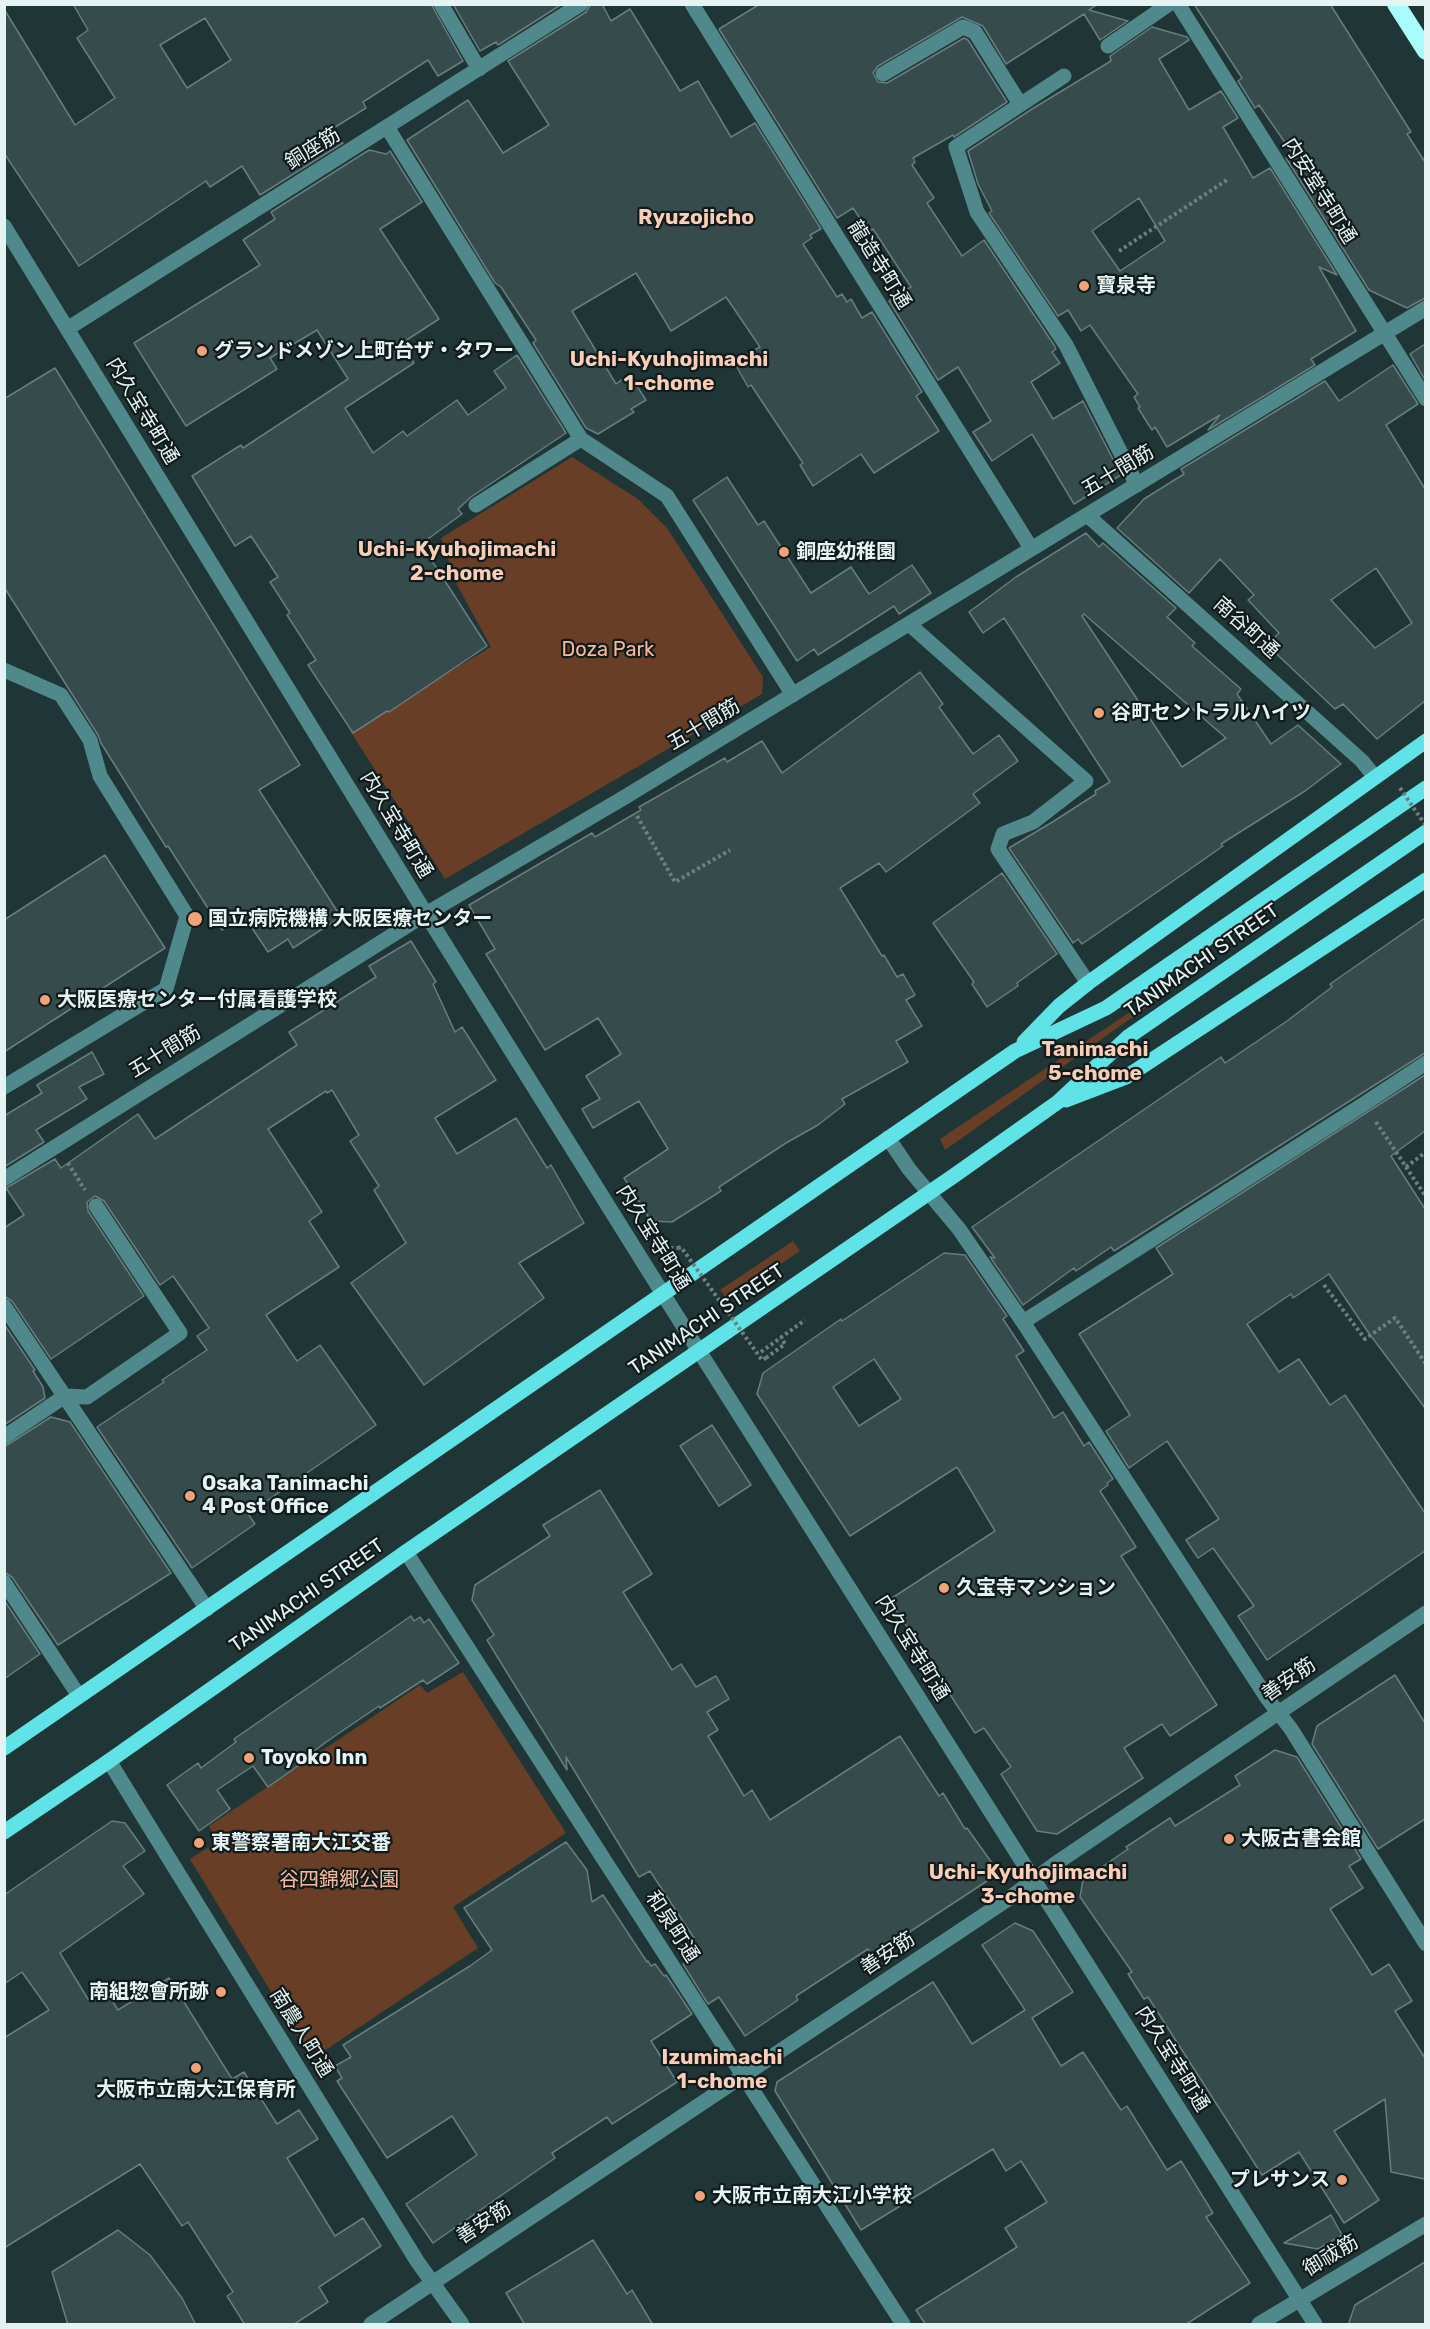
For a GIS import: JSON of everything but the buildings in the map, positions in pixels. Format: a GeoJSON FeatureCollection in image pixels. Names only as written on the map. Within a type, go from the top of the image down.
{"type":"FeatureCollection","features":[{"type":"Feature","properties":{"kind":"highway"},"geometry":{"type":"LineString","coordinates":[[1396,4],[1425,51]]}},
{"type":"Feature","properties":{"kind":"main road"},"geometry":{"type":"LineString","coordinates":[[1015,1051],[1059,1006],[1088,983],[1425,741]]}},
{"type":"Feature","properties":{"kind":"main road","name":"TANIMACHI STREET"},"geometry":{"type":"LineString","coordinates":[[4,1748],[1015,1051],[1106,1008],[1425,788]]}},
{"type":"Feature","properties":{"kind":"main road","name":"TANIMACHI STREET"},"geometry":{"type":"LineString","coordinates":[[4,1832],[406,1552],[929,1193],[1058,1102],[1128,1037],[1425,832]]}},
{"type":"Feature","properties":{"kind":"main road"},"geometry":{"type":"LineString","coordinates":[[1058,1102],[1126,1077],[1425,880]]}},
{"type":"Feature","properties":{"kind":"street"},"geometry":{"type":"LineString","coordinates":[[441,4],[479,69]]}},
{"type":"Feature","properties":{"kind":"street","name":"銅座筋"},"geometry":{"type":"LineString","coordinates":[[67,328],[581,4]]}},
{"type":"Feature","properties":{"kind":"street","name":"龍造寺町通"},"geometry":{"type":"LineString","coordinates":[[692,4],[1031,548]]}},
{"type":"Feature","properties":{"kind":"street"},"geometry":{"type":"LineString","coordinates":[[1108,46],[1169,4]]}},
{"type":"Feature","properties":{"kind":"street","name":"内安堂寺町通"},"geometry":{"type":"LineString","coordinates":[[1178,4],[1425,399]]}},
{"type":"Feature","properties":{"kind":"street"},"geometry":{"type":"LineString","coordinates":[[883,74],[963,27],[975,32],[1020,104]]}},
{"type":"Feature","properties":{"kind":"street"},"geometry":{"type":"LineString","coordinates":[[1064,76],[956,147],[977,212],[1066,345],[1137,485]]}},
{"type":"Feature","properties":{"kind":"street"},"geometry":{"type":"LineString","coordinates":[[387,127],[581,440],[667,496],[793,695]]}},
{"type":"Feature","properties":{"kind":"street","name":"内久宝寺町通"},"geometry":{"type":"LineString","coordinates":[[4,226],[426,914],[663,1294],[1315,2325]]}},
{"type":"Feature","properties":{"kind":"street","name":"五十間筋"},"geometry":{"type":"LineString","coordinates":[[4,1179],[426,914],[626,797],[1425,308]]}},
{"type":"Feature","properties":{"kind":"street"},"geometry":{"type":"LineString","coordinates":[[476,505],[581,440]]}},
{"type":"Feature","properties":{"kind":"street","name":"南谷町通"},"geometry":{"type":"LineString","coordinates":[[1087,515],[1362,761],[1374,776]]}},
{"type":"Feature","properties":{"kind":"street"},"geometry":{"type":"LineString","coordinates":[[909,624],[1086,782],[1033,822],[1003,834],[998,849],[1088,983]]}},
{"type":"Feature","properties":{"kind":"street"},"geometry":{"type":"LineString","coordinates":[[4,670],[61,695],[90,740],[100,776],[187,916],[165,989],[4,1087]]}},
{"type":"Feature","properties":{"kind":"street"},"geometry":{"type":"LineString","coordinates":[[1023,1322],[1425,1063]]}},
{"type":"Feature","properties":{"kind":"street"},"geometry":{"type":"LineString","coordinates":[[888,1138],[909,1168],[959,1229],[1023,1322],[1267,1698],[1291,1729],[1425,1944]]}},
{"type":"Feature","properties":{"kind":"street"},"geometry":{"type":"LineString","coordinates":[[4,1437],[65,1396],[87,1397],[180,1333],[96,1206]]}},
{"type":"Feature","properties":{"kind":"street"},"geometry":{"type":"LineString","coordinates":[[4,1305],[207,1609]]}},
{"type":"Feature","properties":{"kind":"street","name":"和泉町通"},"geometry":{"type":"LineString","coordinates":[[406,1552],[903,2325]]}},
{"type":"Feature","properties":{"kind":"street"},"geometry":{"type":"LineString","coordinates":[[4,1582],[79,1696]]}},
{"type":"Feature","properties":{"kind":"street","name":"善安筋"},"geometry":{"type":"LineString","coordinates":[[371,2325],[1035,1880],[1425,1613]]}},
{"type":"Feature","properties":{"kind":"street","name":"南農人町通"},"geometry":{"type":"LineString","coordinates":[[109,1761],[411,2251],[462,2325]]}},
{"type":"Feature","properties":{"kind":"street","name":"御祓筋"},"geometry":{"type":"LineString","coordinates":[[1259,2325],[1425,2224]]}},
{"type":"Feature","properties":{"kind":"path"},"geometry":{"type":"LineString","coordinates":[[1119,251],[1227,180]]}},
{"type":"Feature","properties":{"kind":"path"},"geometry":{"type":"LineString","coordinates":[[1400,788],[1425,826]]}},
{"type":"Feature","properties":{"kind":"path"},"geometry":{"type":"LineString","coordinates":[[626,797],[675,882],[730,850]]}},
{"type":"Feature","properties":{"kind":"path"},"geometry":{"type":"LineString","coordinates":[[1364,1104],[1425,1197]]}},
{"type":"Feature","properties":{"kind":"path"},"geometry":{"type":"LineString","coordinates":[[56,1145],[96,1206]]}},
{"type":"Feature","properties":{"kind":"path"},"geometry":{"type":"LineString","coordinates":[[1406,1167],[1425,1152]]}},
{"type":"Feature","properties":{"kind":"path"},"geometry":{"type":"LineString","coordinates":[[653,1239],[656,1244],[666,1248],[674,1250],[681,1247],[762,1360],[785,1344],[780,1338]]}},
{"type":"Feature","properties":{"kind":"path"},"geometry":{"type":"LineString","coordinates":[[1324,1285],[1365,1339],[1395,1318],[1425,1364]]}},
{"type":"Feature","properties":{"kind":"path"},"geometry":{"type":"LineString","coordinates":[[761,1352],[805,1320]]}},
{"type":"Feature","properties":{"kind":"green space","name":"Doza Park"},"geometry":{"type":"Polygon","coordinates":[[[572,457],[638,499],[667,528],[763,677],[762,694],[445,879],[350,731],[491,647],[457,585],[441,538],[572,457]]]}},
{"type":"Feature","properties":{"kind":"green space"},"geometry":{"type":"Polygon","coordinates":[[[1166,988],[1168,992],[945,1150],[940,1139],[1166,988]]]}},
{"type":"Feature","properties":{"kind":"green space"},"geometry":{"type":"Polygon","coordinates":[[[793,1241],[800,1251],[728,1300],[720,1290],[793,1241]]]}},
{"type":"Feature","properties":{"kind":"green space","name":"谷四錦郷公園"},"geometry":{"type":"Polygon","coordinates":[[[463,1672],[566,1833],[453,1907],[478,1948],[312,2059],[190,1859],[217,1842],[209,1826],[420,1685],[427,1693],[463,1672]]]}},
{"type":"Feature","properties":{"kind":"place","name":"寶泉寺"},"geometry":{"type":"Point","coordinates":[1084,286]}},
{"type":"Feature","properties":{"kind":"place","name":"グランドメゾン上町台ザ・タワー"},"geometry":{"type":"Point","coordinates":[202,351]}},
{"type":"Feature","properties":{"kind":"place","name":"銅座幼稚園"},"geometry":{"type":"Point","coordinates":[784,552]}},
{"type":"Feature","properties":{"kind":"place","name":"谷町セントラルハイツ"},"geometry":{"type":"Point","coordinates":[1099,713]}},
{"type":"Feature","properties":{"kind":"place","name":"国立病院機構 大阪医療センター"},"geometry":{"type":"Point","coordinates":[195,919]}},
{"type":"Feature","properties":{"kind":"place","name":"大阪医療センター付属看護学校"},"geometry":{"type":"Point","coordinates":[45,1000]}},
{"type":"Feature","properties":{"kind":"place","name":"Osaka Tanimachi 4 Post Office"},"geometry":{"type":"Point","coordinates":[190,1496]}},
{"type":"Feature","properties":{"kind":"place","name":"久宝寺マンション"},"geometry":{"type":"Point","coordinates":[944,1588]}},
{"type":"Feature","properties":{"kind":"place","name":"Toyoko Inn"},"geometry":{"type":"Point","coordinates":[249,1758]}},
{"type":"Feature","properties":{"kind":"place","name":"大阪古書会館"},"geometry":{"type":"Point","coordinates":[1229,1839]}},
{"type":"Feature","properties":{"kind":"place","name":"東警察署南大江交番"},"geometry":{"type":"Point","coordinates":[199,1843]}},
{"type":"Feature","properties":{"kind":"place","name":"南組惣會所跡"},"geometry":{"type":"Point","coordinates":[221,1992]}},
{"type":"Feature","properties":{"kind":"place","name":"大阪市立南大江保育所"},"geometry":{"type":"Point","coordinates":[196,2068]}},
{"type":"Feature","properties":{"kind":"place","name":"プレサンス"},"geometry":{"type":"Point","coordinates":[1342,2180]}},
{"type":"Feature","properties":{"kind":"place","name":"大阪市立南大江小学校"},"geometry":{"type":"Point","coordinates":[700,2196]}},
{"type":"Feature","properties":{"kind":"district","name":"Ryuzojicho"},"geometry":{"type":"Point","coordinates":[696,218]}},
{"type":"Feature","properties":{"kind":"district","name":"Uchi-Kyuhojimachi 1-chome"},"geometry":{"type":"Point","coordinates":[669,372]}},
{"type":"Feature","properties":{"kind":"district","name":"Uchi-Kyuhojimachi 2-chome"},"geometry":{"type":"Point","coordinates":[457,562]}},
{"type":"Feature","properties":{"kind":"district","name":"Tanimachi 5-chome"},"geometry":{"type":"Point","coordinates":[1095,1062]}},
{"type":"Feature","properties":{"kind":"district","name":"Uchi-Kyuhojimachi 3-chome"},"geometry":{"type":"Point","coordinates":[1028,1885]}},
{"type":"Feature","properties":{"kind":"district","name":"Izumimachi 1-chome"},"geometry":{"type":"Point","coordinates":[722,2070]}}]}
